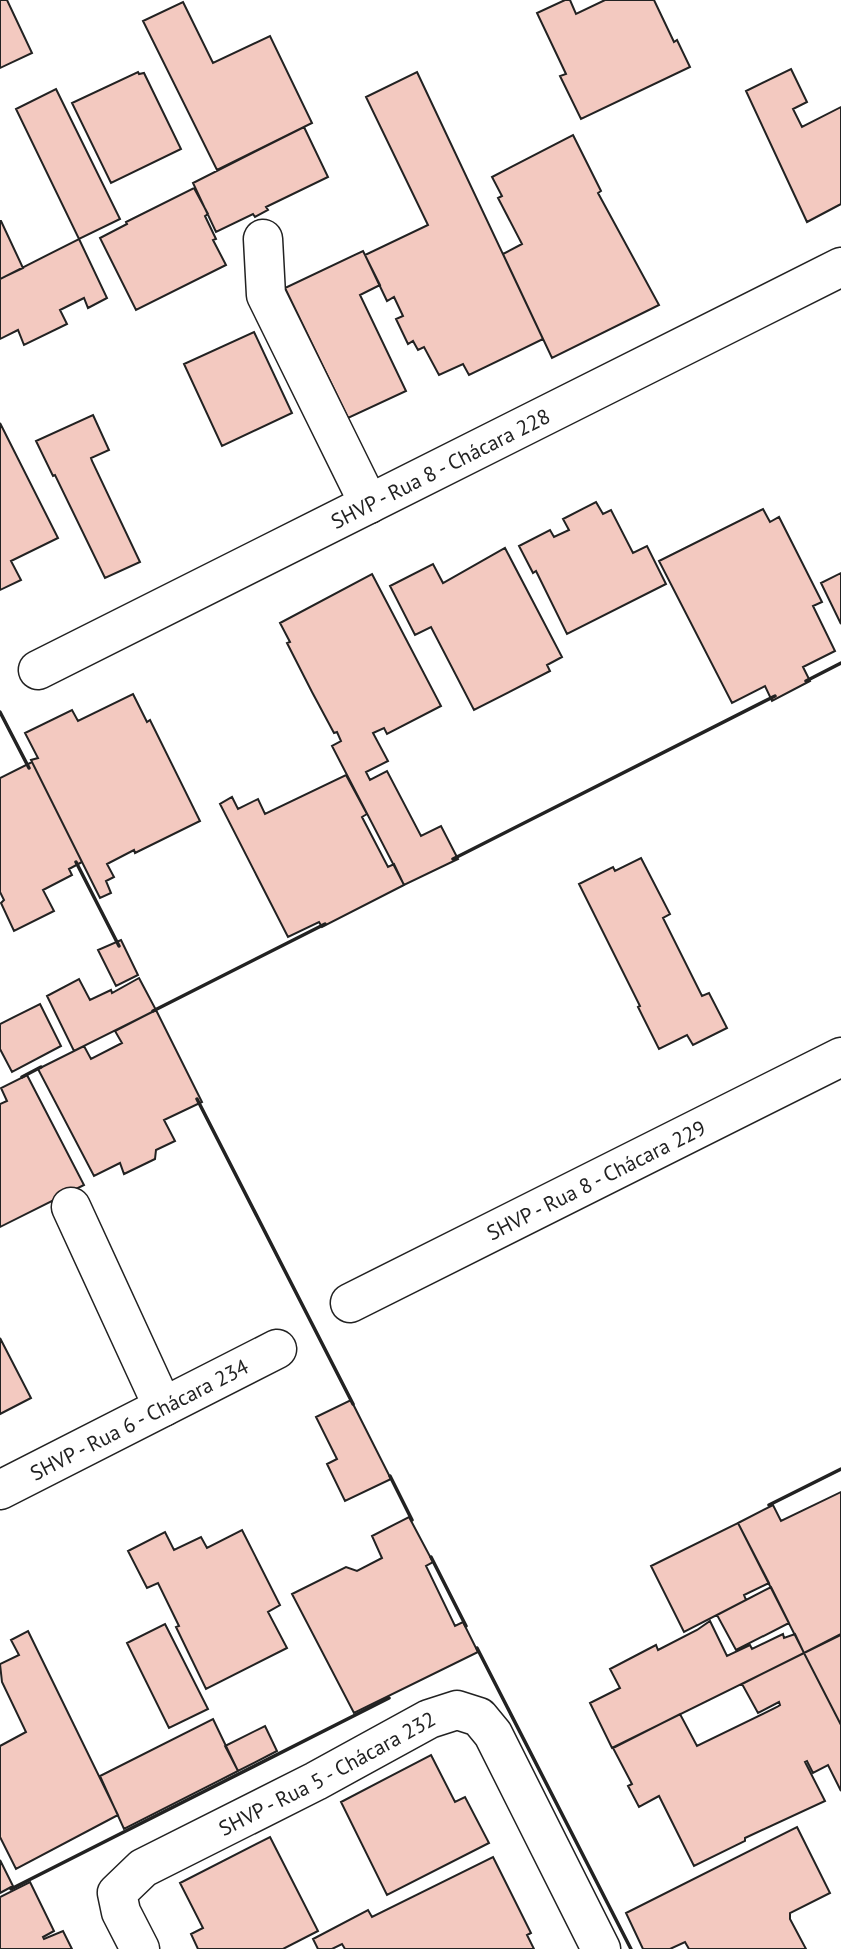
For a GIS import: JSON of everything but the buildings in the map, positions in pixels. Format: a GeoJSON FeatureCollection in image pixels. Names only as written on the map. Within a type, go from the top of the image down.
{"type":"FeatureCollection","features":[{"type":"Feature","properties":{"kind":"street"},"geometry":{"type":"LineString","coordinates":[[263,239],[266,295],[369,504]]}},
{"type":"Feature","properties":{"kind":"street","name":"SHVP - Rua 8 - Chácara 228"},"geometry":{"type":"LineString","coordinates":[[38,670],[841,267]]}},
{"type":"Feature","properties":{"kind":"street","name":"SHVP - Rua 8 - Chácara 229"},"geometry":{"type":"LineString","coordinates":[[350,1303],[841,1057]]}},
{"type":"Feature","properties":{"kind":"street"},"geometry":{"type":"LineString","coordinates":[[71,1207],[163,1407]]}},
{"type":"Feature","properties":{"kind":"street","name":"SHVP - Rua 6 - Chácara 234"},"geometry":{"type":"LineString","coordinates":[[0,1490],[276,1349]]}},
{"type":"Feature","properties":{"kind":"street","name":"SHVP - Rua 5 - Chácara 232"},"geometry":{"type":"LineString","coordinates":[[140,1949],[121,1912],[117,1893],[143,1868],[316,1781],[429,1719],[457,1710],[479,1717],[493,1734],[601,1949]]}},
{"type":"Feature","properties":{"kind":"wall"},"geometry":{"type":"LineString","coordinates":[[806,681],[841,663]]}},
{"type":"Feature","properties":{"kind":"wall"},"geometry":{"type":"LineString","coordinates":[[453,859],[775,696]]}},
{"type":"Feature","properties":{"kind":"wall"},"geometry":{"type":"LineString","coordinates":[[0,712],[29,768]]}},
{"type":"Feature","properties":{"kind":"wall"},"geometry":{"type":"LineString","coordinates":[[76,862],[119,946]]}},
{"type":"Feature","properties":{"kind":"wall"},"geometry":{"type":"LineString","coordinates":[[153,1011],[325,924]]}},
{"type":"Feature","properties":{"kind":"wall"},"geometry":{"type":"LineString","coordinates":[[22,1077],[41,1067]]}},
{"type":"Feature","properties":{"kind":"wall"},"geometry":{"type":"LineString","coordinates":[[197,1099],[353,1404]]}},
{"type":"Feature","properties":{"kind":"wall"},"geometry":{"type":"LineString","coordinates":[[769,1505],[841,1469]]}},
{"type":"Feature","properties":{"kind":"wall"},"geometry":{"type":"LineString","coordinates":[[390,1476],[412,1520]]}},
{"type":"Feature","properties":{"kind":"wall"},"geometry":{"type":"LineString","coordinates":[[431,1557],[466,1626]]}},
{"type":"Feature","properties":{"kind":"wall"},"geometry":{"type":"LineString","coordinates":[[477,1648],[631,1949]]}},
{"type":"Feature","properties":{"kind":"wall"},"geometry":{"type":"LineString","coordinates":[[11,1889],[389,1698]]}}]}
